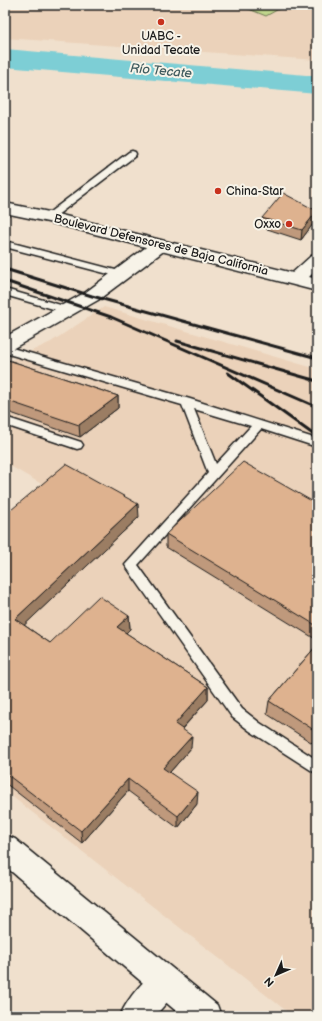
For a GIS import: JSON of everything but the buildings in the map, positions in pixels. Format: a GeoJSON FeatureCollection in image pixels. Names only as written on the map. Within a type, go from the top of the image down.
{"type":"FeatureCollection","features":[{"type":"Feature","properties":{"kind":"main road","name":"Boulevard Defensores de Baja California"},"geometry":{"type":"LineString","coordinates":[[5,208],[48,217],[317,285]]}},
{"type":"Feature","properties":{"kind":"main road"},"geometry":{"type":"LineString","coordinates":[[5,345],[101,290],[120,274],[159,246]]}},
{"type":"Feature","properties":{"kind":"main road"},"geometry":{"type":"LineString","coordinates":[[296,279],[317,260]]}},
{"type":"Feature","properties":{"kind":"main road"},"geometry":{"type":"LineString","coordinates":[[5,848],[206,1016]]}},
{"type":"Feature","properties":{"kind":"main road"},"geometry":{"type":"LineString","coordinates":[[135,1016],[164,982]]}},
{"type":"Feature","properties":{"kind":"lane"},"geometry":{"type":"LineString","coordinates":[[48,217],[132,154]]}},
{"type":"Feature","properties":{"kind":"lane"},"geometry":{"type":"LineString","coordinates":[[5,244],[120,274]]}},
{"type":"Feature","properties":{"kind":"lane"},"geometry":{"type":"LineString","coordinates":[[5,292],[67,310]]}},
{"type":"Feature","properties":{"kind":"lane"},"geometry":{"type":"LineString","coordinates":[[5,349],[186,402],[317,443]]}},
{"type":"Feature","properties":{"kind":"lane"},"geometry":{"type":"LineString","coordinates":[[186,402],[214,474]]}},
{"type":"Feature","properties":{"kind":"lane"},"geometry":{"type":"LineString","coordinates":[[5,421],[77,445]]}},
{"type":"Feature","properties":{"kind":"lane"},"geometry":{"type":"LineString","coordinates":[[259,424],[131,565],[237,713],[255,727],[317,768]]}},
{"type":"Feature","properties":{"kind":"shaded area","name":"UABC - Unidad Tecate"},"geometry":{"type":"Polygon","coordinates":[[[5,5],[317,5],[317,60],[5,38],[5,5]]]}},
{"type":"Feature","properties":{"kind":"shaded area"},"geometry":{"type":"Polygon","coordinates":[[[104,307],[317,369],[317,1016],[293,1016],[5,791],[5,531],[52,490],[5,463],[5,363],[51,342],[104,307]]]}},
{"type":"Feature","properties":{"kind":"green space"},"geometry":{"type":"Polygon","coordinates":[[[239,5],[286,5],[266,16],[239,5]]]}},
{"type":"Feature","properties":{"kind":"waterway","name":"Río Tecate"},"geometry":{"type":"LineString","coordinates":[[5,58],[317,85]]}},
{"type":"Feature","properties":{"kind":"railway"},"geometry":{"type":"LineString","coordinates":[[5,269],[92,296],[317,358]]}},
{"type":"Feature","properties":{"kind":"railway"},"geometry":{"type":"LineString","coordinates":[[5,281],[111,317],[317,407]]}},
{"type":"Feature","properties":{"kind":"railway"},"geometry":{"type":"LineString","coordinates":[[177,341],[317,381]]}},
{"type":"Feature","properties":{"kind":"railway"},"geometry":{"type":"LineString","coordinates":[[228,373],[317,437]]}},
{"type":"Feature","properties":{"kind":"place","name":"UABC - Unidad Tecate"},"geometry":{"type":"Point","coordinates":[161,22]}},
{"type":"Feature","properties":{"kind":"place","name":"China-Star"},"geometry":{"type":"Point","coordinates":[218,191]}},
{"type":"Feature","properties":{"kind":"place","name":"Oxxo"},"geometry":{"type":"Point","coordinates":[289,224]}}]}
